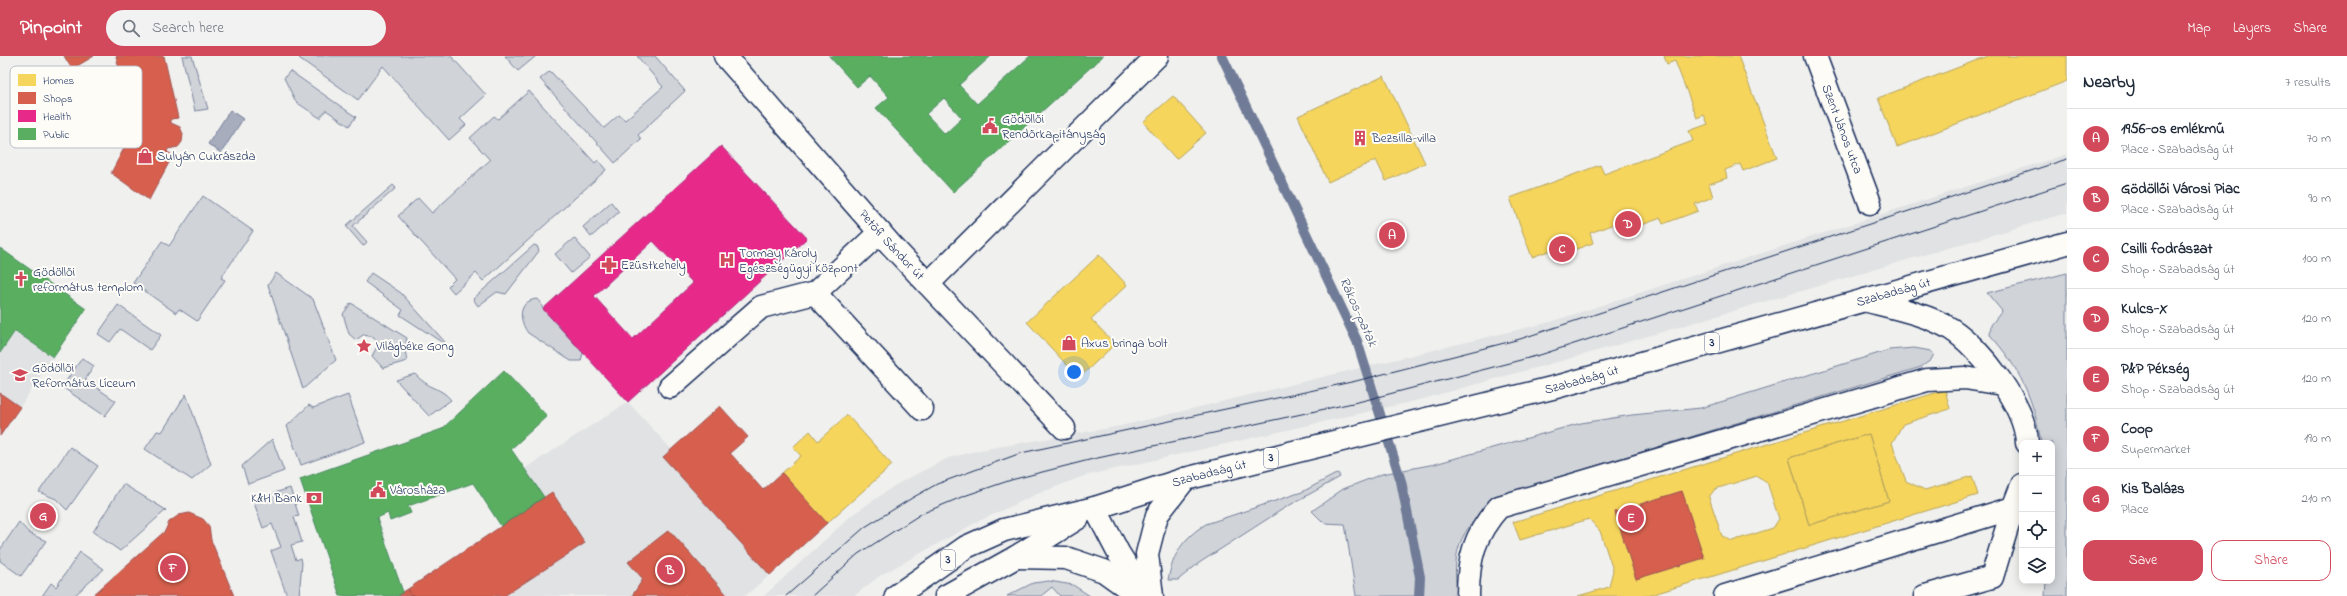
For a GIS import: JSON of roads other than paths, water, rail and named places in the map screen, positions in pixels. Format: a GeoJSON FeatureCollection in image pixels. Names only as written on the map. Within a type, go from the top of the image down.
{"type":"FeatureCollection","features":[{"type":"Feature","properties":{"kind":"main road","name":"Petőfi Sándor út"},"geometry":{"type":"LineString","coordinates":[[726,56],[880,232],[1064,428]]}},
{"type":"Feature","properties":{"kind":"main road"},"geometry":{"type":"LineString","coordinates":[[928,284],[1157,56]]}},
{"type":"Feature","properties":{"kind":"main road","name":"Szent János utca"},"geometry":{"type":"LineString","coordinates":[[1815,56],[1870,202]]}},
{"type":"Feature","properties":{"kind":"main road"},"geometry":{"type":"LineString","coordinates":[[670,387],[761,307],[815,293],[880,232]]}},
{"type":"Feature","properties":{"kind":"main road","name":"Szabadság út"},"geometry":{"type":"LineString","coordinates":[[896,596],[966,547],[1004,530],[1095,508],[1185,479],[1560,386],[2067,243]]}},
{"type":"Feature","properties":{"kind":"main road"},"geometry":{"type":"LineString","coordinates":[[815,293],[922,409]]}},
{"type":"Feature","properties":{"kind":"main road"},"geometry":{"type":"LineString","coordinates":[[1864,300],[1911,313],[1950,329],[1976,350],[2017,406],[2027,434],[2027,440]]}},
{"type":"Feature","properties":{"kind":"main road"},"geometry":{"type":"LineString","coordinates":[[1468,596],[1470,564],[1473,547],[1485,523],[1499,507],[1927,380],[1965,378],[2002,384]]}},
{"type":"Feature","properties":{"kind":"main road"},"geometry":{"type":"LineString","coordinates":[[1152,596],[1147,554],[1157,514],[1185,479]]}},
{"type":"Feature","properties":{"kind":"main road"},"geometry":{"type":"LineString","coordinates":[[1925,596],[1992,577],[2019,493]]}},
{"type":"Feature","properties":{"kind":"main road"},"geometry":{"type":"LineString","coordinates":[[1095,508],[1119,554],[1146,596]]}},
{"type":"Feature","properties":{"kind":"main road","name":"Szabadság út"},"geometry":{"type":"LineString","coordinates":[[946,596],[1016,557],[1095,508]]}},
{"type":"Feature","properties":{"kind":"main road"},"geometry":{"type":"LineString","coordinates":[[1725,596],[2013,508]]}},
{"type":"Feature","properties":{"kind":"main road"},"geometry":{"type":"LineString","coordinates":[[1016,557],[1066,558],[1104,571],[1138,596]]}},
{"type":"Feature","properties":{"kind":"water"},"geometry":{"type":"Polygon","coordinates":[[[230,110],[243,119],[221,153],[208,144],[230,110]]]}},
{"type":"Feature","properties":{"kind":"waterway","name":"Rákos-patak"},"geometry":{"type":"LineString","coordinates":[[1222,56],[1357,341],[1401,481],[1420,577],[1419,596]]}},
{"type":"Feature","properties":{"kind":"tram line"},"geometry":{"type":"LineString","coordinates":[[786,596],[865,527],[912,498],[937,484],[1021,453],[1356,381],[1520,339],[2067,159]]}},
{"type":"Feature","properties":{"kind":"tram line"},"geometry":{"type":"LineString","coordinates":[[812,596],[858,554],[921,514],[964,496],[1011,480],[1093,459],[1362,401],[1540,355],[2067,183]]}},
{"type":"Feature","properties":{"kind":"place","name":"Gödöllői Rendőrkapitányság"},"geometry":{"type":"Point","coordinates":[990,126]}},
{"type":"Feature","properties":{"kind":"place","name":"Bezsilla-villa"},"geometry":{"type":"Point","coordinates":[1360,138]}},
{"type":"Feature","properties":{"kind":"place","name":"Sulyán Cukrászda"},"geometry":{"type":"Point","coordinates":[145,156]}},
{"type":"Feature","properties":{"kind":"place","name":"Kulcs-X"},"geometry":{"type":"Point","coordinates":[1628,224]}},
{"type":"Feature","properties":{"kind":"place","name":"1956-os emlékmű"},"geometry":{"type":"Point","coordinates":[1392,235]}},
{"type":"Feature","properties":{"kind":"place","name":"Csilli fodrászat"},"geometry":{"type":"Point","coordinates":[1562,249]}},
{"type":"Feature","properties":{"kind":"place","name":"Tormay Károly Egészségügyi Központ"},"geometry":{"type":"Point","coordinates":[727,260]}},
{"type":"Feature","properties":{"kind":"place","name":"Ezüstkehely"},"geometry":{"type":"Point","coordinates":[609,265]}},
{"type":"Feature","properties":{"kind":"place","name":"Gödöllői református templom"},"geometry":{"type":"Point","coordinates":[21,279]}},
{"type":"Feature","properties":{"kind":"place","name":"Axus bringa bolt"},"geometry":{"type":"Point","coordinates":[1069,343]}},
{"type":"Feature","properties":{"kind":"place","name":"Világbéke Gong"},"geometry":{"type":"Point","coordinates":[364,346]}},
{"type":"Feature","properties":{"kind":"place","name":"Gödöllői Református Líceum"},"geometry":{"type":"Point","coordinates":[20,375]}},
{"type":"Feature","properties":{"kind":"place","name":"Városháza"},"geometry":{"type":"Point","coordinates":[378,490]}},
{"type":"Feature","properties":{"kind":"place","name":"K&H Bank"},"geometry":{"type":"Point","coordinates":[314,498]}},
{"type":"Feature","properties":{"kind":"place","name":"Kis Balázs"},"geometry":{"type":"Point","coordinates":[43,516]}},
{"type":"Feature","properties":{"kind":"place","name":"P&P Pékség"},"geometry":{"type":"Point","coordinates":[1631,518]}},
{"type":"Feature","properties":{"kind":"place","name":"Coop"},"geometry":{"type":"Point","coordinates":[173,568]}},
{"type":"Feature","properties":{"kind":"place","name":"Gödöllői Városi Piac"},"geometry":{"type":"Point","coordinates":[670,570]}}]}
